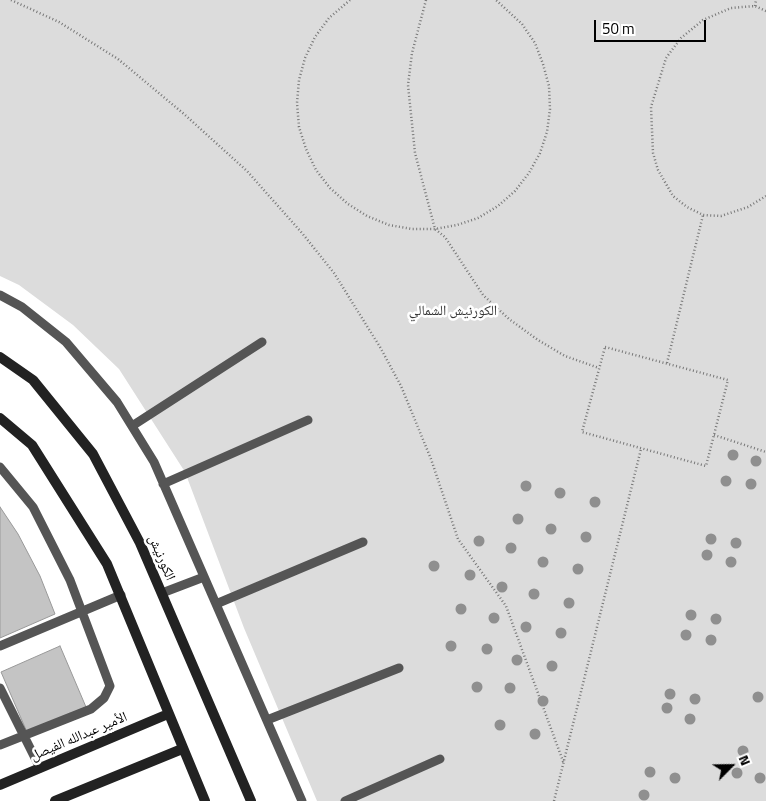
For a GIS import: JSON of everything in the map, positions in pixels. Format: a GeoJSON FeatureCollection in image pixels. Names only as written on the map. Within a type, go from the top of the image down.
{"type":"FeatureCollection","features":[{"type":"Feature","properties":{"kind":"main road","name":"الكورنيش"},"geometry":{"type":"LineString","coordinates":[[0,357],[33,380],[93,454],[140,542],[251,801]]}},
{"type":"Feature","properties":{"kind":"main road"},"geometry":{"type":"LineString","coordinates":[[0,418],[32,445],[107,564],[205,801]]}},
{"type":"Feature","properties":{"kind":"main road","name":"الأمير عبدالله الفيصل"},"geometry":{"type":"LineString","coordinates":[[0,785],[168,714]]}},
{"type":"Feature","properties":{"kind":"main road"},"geometry":{"type":"LineString","coordinates":[[55,801],[182,749]]}},
{"type":"Feature","properties":{"kind":"lane"},"geometry":{"type":"LineString","coordinates":[[0,295],[22,307],[66,342],[117,402],[154,462],[302,801]]}},
{"type":"Feature","properties":{"kind":"lane"},"geometry":{"type":"LineString","coordinates":[[132,426],[262,342]]}},
{"type":"Feature","properties":{"kind":"lane"},"geometry":{"type":"LineString","coordinates":[[163,484],[308,420]]}},
{"type":"Feature","properties":{"kind":"lane"},"geometry":{"type":"LineString","coordinates":[[0,467],[33,508],[70,580],[110,686],[104,698],[91,709],[0,745]]}},
{"type":"Feature","properties":{"kind":"lane"},"geometry":{"type":"LineString","coordinates":[[216,604],[363,542]]}},
{"type":"Feature","properties":{"kind":"lane"},"geometry":{"type":"LineString","coordinates":[[162,593],[204,577]]}},
{"type":"Feature","properties":{"kind":"lane"},"geometry":{"type":"LineString","coordinates":[[0,646],[121,595]]}},
{"type":"Feature","properties":{"kind":"lane"},"geometry":{"type":"LineString","coordinates":[[267,720],[399,668]]}},
{"type":"Feature","properties":{"kind":"lane"},"geometry":{"type":"LineString","coordinates":[[0,688],[40,768]]}},
{"type":"Feature","properties":{"kind":"lane"},"geometry":{"type":"LineString","coordinates":[[345,801],[440,759]]}},
{"type":"Feature","properties":{"kind":"path"},"geometry":{"type":"LineString","coordinates":[[11,0],[58,22],[118,60],[184,114],[247,171],[302,233],[334,273],[380,347],[401,386],[431,459],[458,539],[506,606],[564,764]]}},
{"type":"Feature","properties":{"kind":"path"},"geometry":{"type":"LineString","coordinates":[[350,0],[329,18],[315,37],[305,58],[299,80],[297,104],[300,127],[306,149],[316,170],[330,188],[348,204],[367,216],[396,226],[435,229],[457,225],[478,218],[498,206],[515,191],[529,173],[540,153],[547,132],[550,109],[549,86],[535,43],[522,24],[496,0]]}},
{"type":"Feature","properties":{"kind":"path"},"geometry":{"type":"LineString","coordinates":[[426,0],[412,53],[408,85],[415,152],[435,229],[445,237],[483,295],[509,319],[538,340],[565,356],[599,368]]}},
{"type":"Feature","properties":{"kind":"path"},"geometry":{"type":"LineString","coordinates":[[755,6],[756,0]]}},
{"type":"Feature","properties":{"kind":"path"},"geometry":{"type":"LineString","coordinates":[[766,11],[755,6],[731,8],[703,20],[681,38],[666,58],[651,107],[653,153],[658,170],[673,196],[687,207],[704,215],[721,216],[748,207],[766,196]]}},
{"type":"Feature","properties":{"kind":"path"},"geometry":{"type":"LineString","coordinates":[[667,363],[704,215]]}},
{"type":"Feature","properties":{"kind":"path"},"geometry":{"type":"LineString","coordinates":[[605,346],[667,363],[728,380],[706,466],[582,432],[605,346]]}},
{"type":"Feature","properties":{"kind":"path"},"geometry":{"type":"LineString","coordinates":[[714,435],[766,452]]}},
{"type":"Feature","properties":{"kind":"path"},"geometry":{"type":"LineString","coordinates":[[554,801],[641,449]]}},
{"type":"Feature","properties":{"kind":"green space","name":"الكورنيش الشمالي"},"geometry":{"type":"Polygon","coordinates":[[[0,0],[766,0],[766,801],[317,801],[244,628],[185,472],[119,369],[73,325],[19,285],[0,276],[0,0]]]}},
{"type":"Feature","properties":{"kind":"building"},"geometry":{"type":"Polygon","coordinates":[[[0,507],[18,534],[40,576],[55,614],[0,638],[0,507]]]}},
{"type":"Feature","properties":{"kind":"building"},"geometry":{"type":"Polygon","coordinates":[[[60,646],[86,707],[27,732],[1,672],[60,646]]]}}]}
